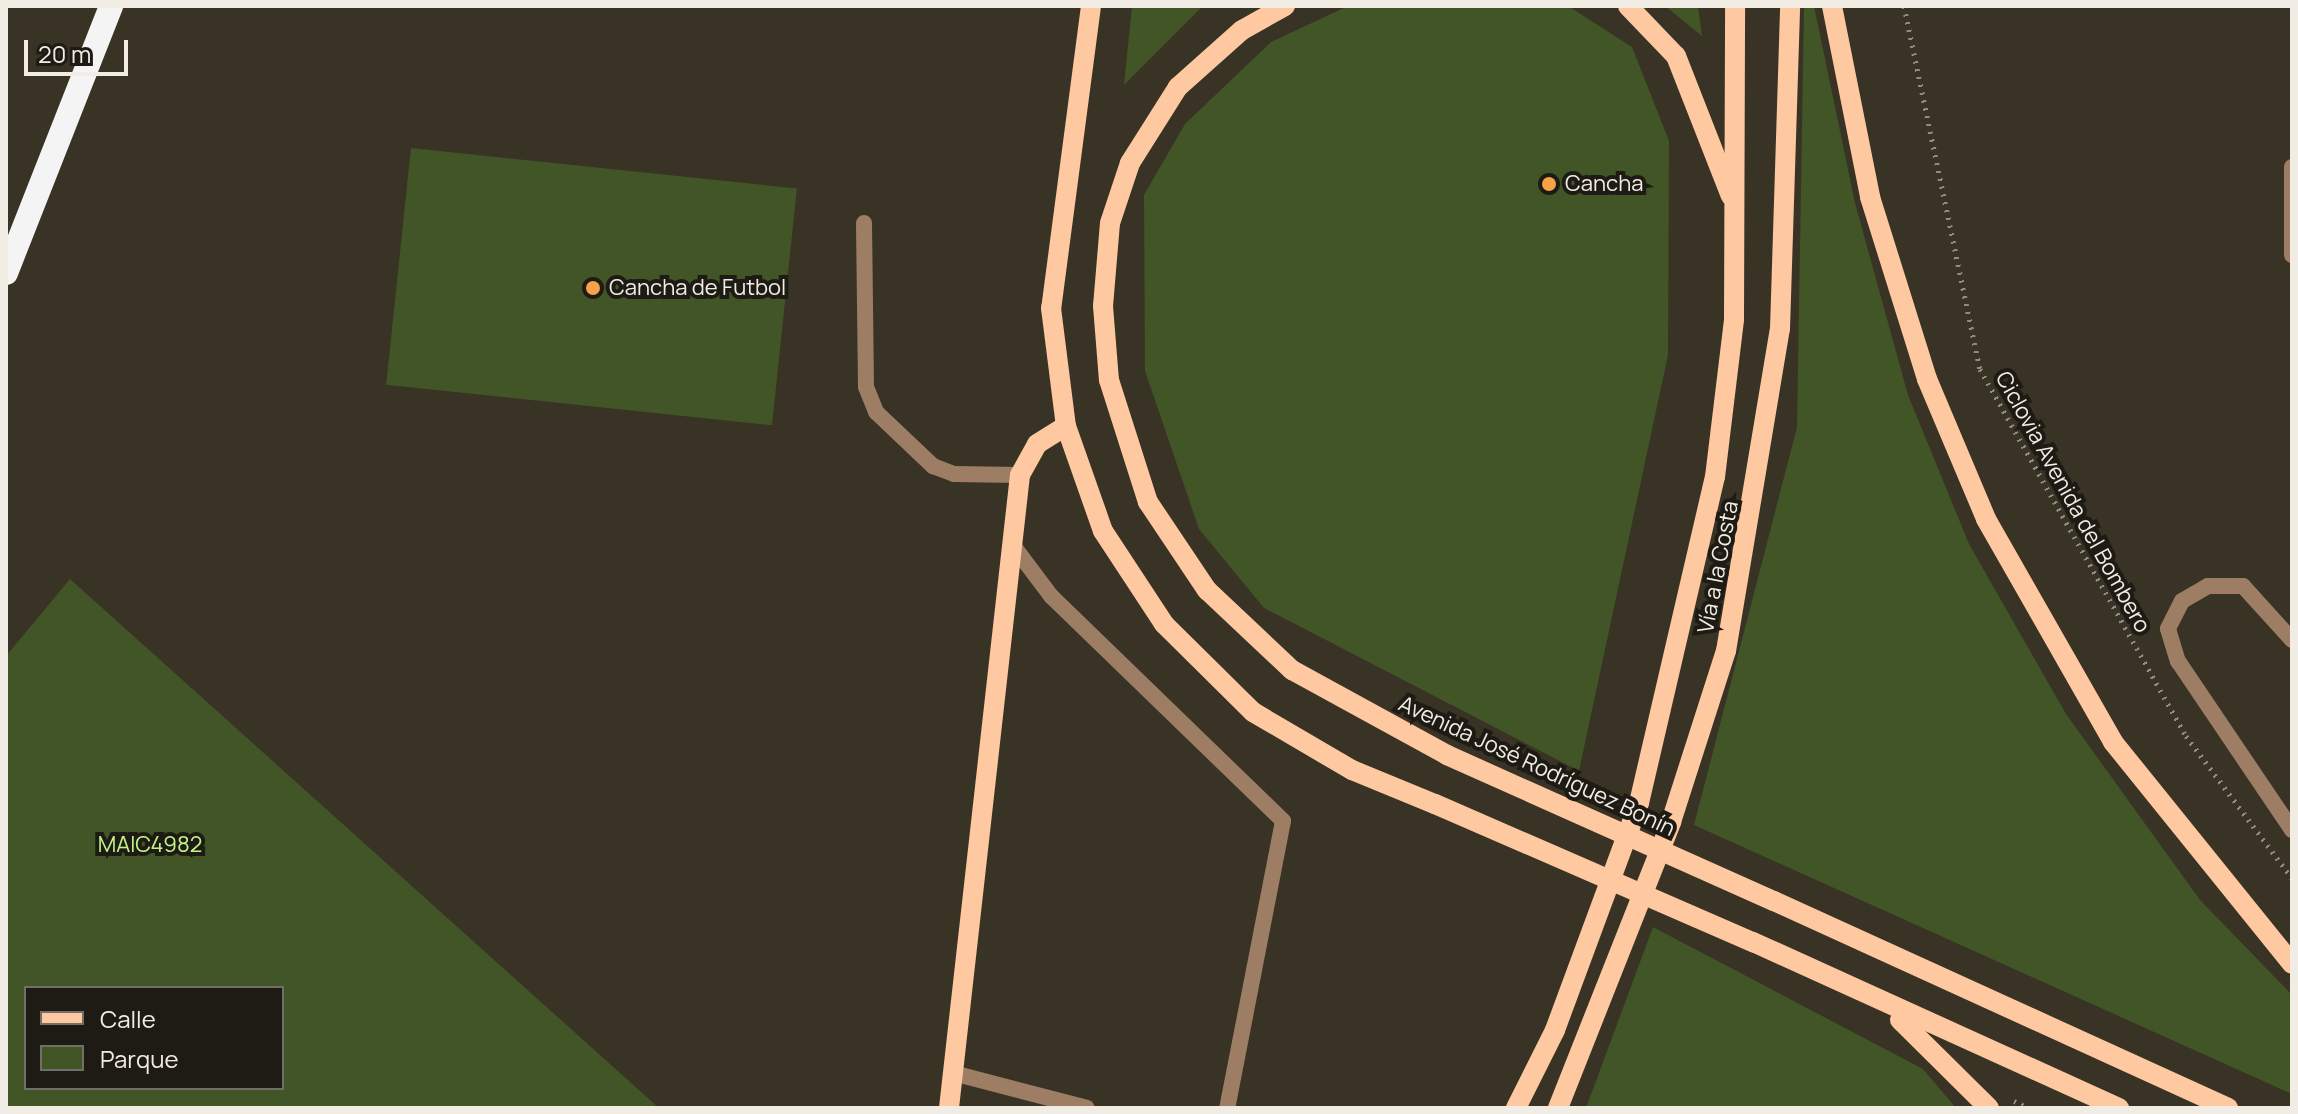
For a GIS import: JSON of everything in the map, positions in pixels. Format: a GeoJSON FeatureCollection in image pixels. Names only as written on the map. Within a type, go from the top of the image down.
{"type":"FeatureCollection","features":[{"type":"Feature","properties":{"kind":"highway"},"geometry":{"type":"LineString","coordinates":[[6,273],[111,6]]}},
{"type":"Feature","properties":{"kind":"main road"},"geometry":{"type":"LineString","coordinates":[[1091,6],[1051,308],[1066,426],[1103,531],[1164,624],[1253,712],[1352,770],[1753,942],[2119,1108]]}},
{"type":"Feature","properties":{"kind":"main road","name":"Avenida José Rodríguez Bonín"},"geometry":{"type":"LineString","coordinates":[[1285,6],[1242,30],[1178,87],[1130,163],[1110,223],[1103,306],[1109,380],[1148,502],[1207,590],[1292,670],[1447,755],[2228,1108]]}},
{"type":"Feature","properties":{"kind":"main road"},"geometry":{"type":"LineString","coordinates":[[1628,6],[1676,56],[1737,211]]}},
{"type":"Feature","properties":{"kind":"main road","name":"Vía a la Costa"},"geometry":{"type":"LineString","coordinates":[[1516,1108],[1555,1030],[1639,803],[1677,660],[1715,477],[1734,319],[1737,211],[1735,6]]}},
{"type":"Feature","properties":{"kind":"main road","name":"Vía a la Costa"},"geometry":{"type":"LineString","coordinates":[[1558,1108],[1671,822],[1726,651],[1780,329],[1790,6]]}},
{"type":"Feature","properties":{"kind":"main road"},"geometry":{"type":"LineString","coordinates":[[1832,6],[1870,197],[1927,379],[1986,519],[2113,742],[2292,964]]}},
{"type":"Feature","properties":{"kind":"main road"},"geometry":{"type":"LineString","coordinates":[[949,1108],[1020,475],[1037,444],[1066,426]]}},
{"type":"Feature","properties":{"kind":"main road"},"geometry":{"type":"LineString","coordinates":[[1832,978],[1921,1033],[1989,1108]]}},
{"type":"Feature","properties":{"kind":"main road"},"geometry":{"type":"LineString","coordinates":[[1570,1108],[1587,1039]]}},
{"type":"Feature","properties":{"kind":"street"},"geometry":{"type":"LineString","coordinates":[[2292,167],[2292,255]]}},
{"type":"Feature","properties":{"kind":"street"},"geometry":{"type":"LineString","coordinates":[[864,223],[866,387],[876,412],[933,466],[954,474],[1020,475]]}},
{"type":"Feature","properties":{"kind":"street"},"geometry":{"type":"LineString","coordinates":[[1012,544],[1051,596],[1283,821],[1227,1108]]}},
{"type":"Feature","properties":{"kind":"street"},"geometry":{"type":"LineString","coordinates":[[2292,640],[2243,586],[2208,586],[2182,601],[2168,629],[2178,661],[2292,830]]}},
{"type":"Feature","properties":{"kind":"street"},"geometry":{"type":"LineString","coordinates":[[953,1073],[1087,1108]]}},
{"type":"Feature","properties":{"kind":"path","name":"Ciclovia Avenida del Bombero"},"geometry":{"type":"LineString","coordinates":[[1904,6],[1980,369],[2186,736],[2292,878]]}},
{"type":"Feature","properties":{"kind":"green space"},"geometry":{"type":"Polygon","coordinates":[[[1132,6],[1203,6],[1124,85],[1132,6]]]}},
{"type":"Feature","properties":{"kind":"green space"},"geometry":{"type":"Polygon","coordinates":[[[1348,6],[1568,6],[1632,47],[1669,141],[1668,355],[1579,771],[1264,608],[1199,529],[1145,371],[1144,195],[1185,124],[1271,42],[1348,6]]]}},
{"type":"Feature","properties":{"kind":"green space"},"geometry":{"type":"Polygon","coordinates":[[[1665,6],[1698,6],[1702,36],[1665,6]]]}},
{"type":"Feature","properties":{"kind":"green space"},"geometry":{"type":"Polygon","coordinates":[[[1804,6],[1814,6],[1855,203],[1908,395],[1969,544],[2066,714],[2200,900],[2292,995],[2292,1094],[1694,825],[1797,427],[1804,6]]]}},
{"type":"Feature","properties":{"kind":"green space","name":"Cancha de Futbol"},"geometry":{"type":"Polygon","coordinates":[[[411,148],[797,189],[772,425],[386,385],[411,148]]]}},
{"type":"Feature","properties":{"kind":"green space","name":"MAIC4982"},"geometry":{"type":"Polygon","coordinates":[[[70,579],[659,1108],[6,1108],[6,656],[70,579]]]}},
{"type":"Feature","properties":{"kind":"green space"},"geometry":{"type":"Polygon","coordinates":[[[1653,927],[1923,1069],[1956,1108],[1586,1108],[1653,927]]]}},
{"type":"Feature","properties":{"kind":"place","name":"Cancha"},"geometry":{"type":"Point","coordinates":[1549,184]}},
{"type":"Feature","properties":{"kind":"place","name":"Cancha de Futbol"},"geometry":{"type":"Point","coordinates":[593,288]}}]}
